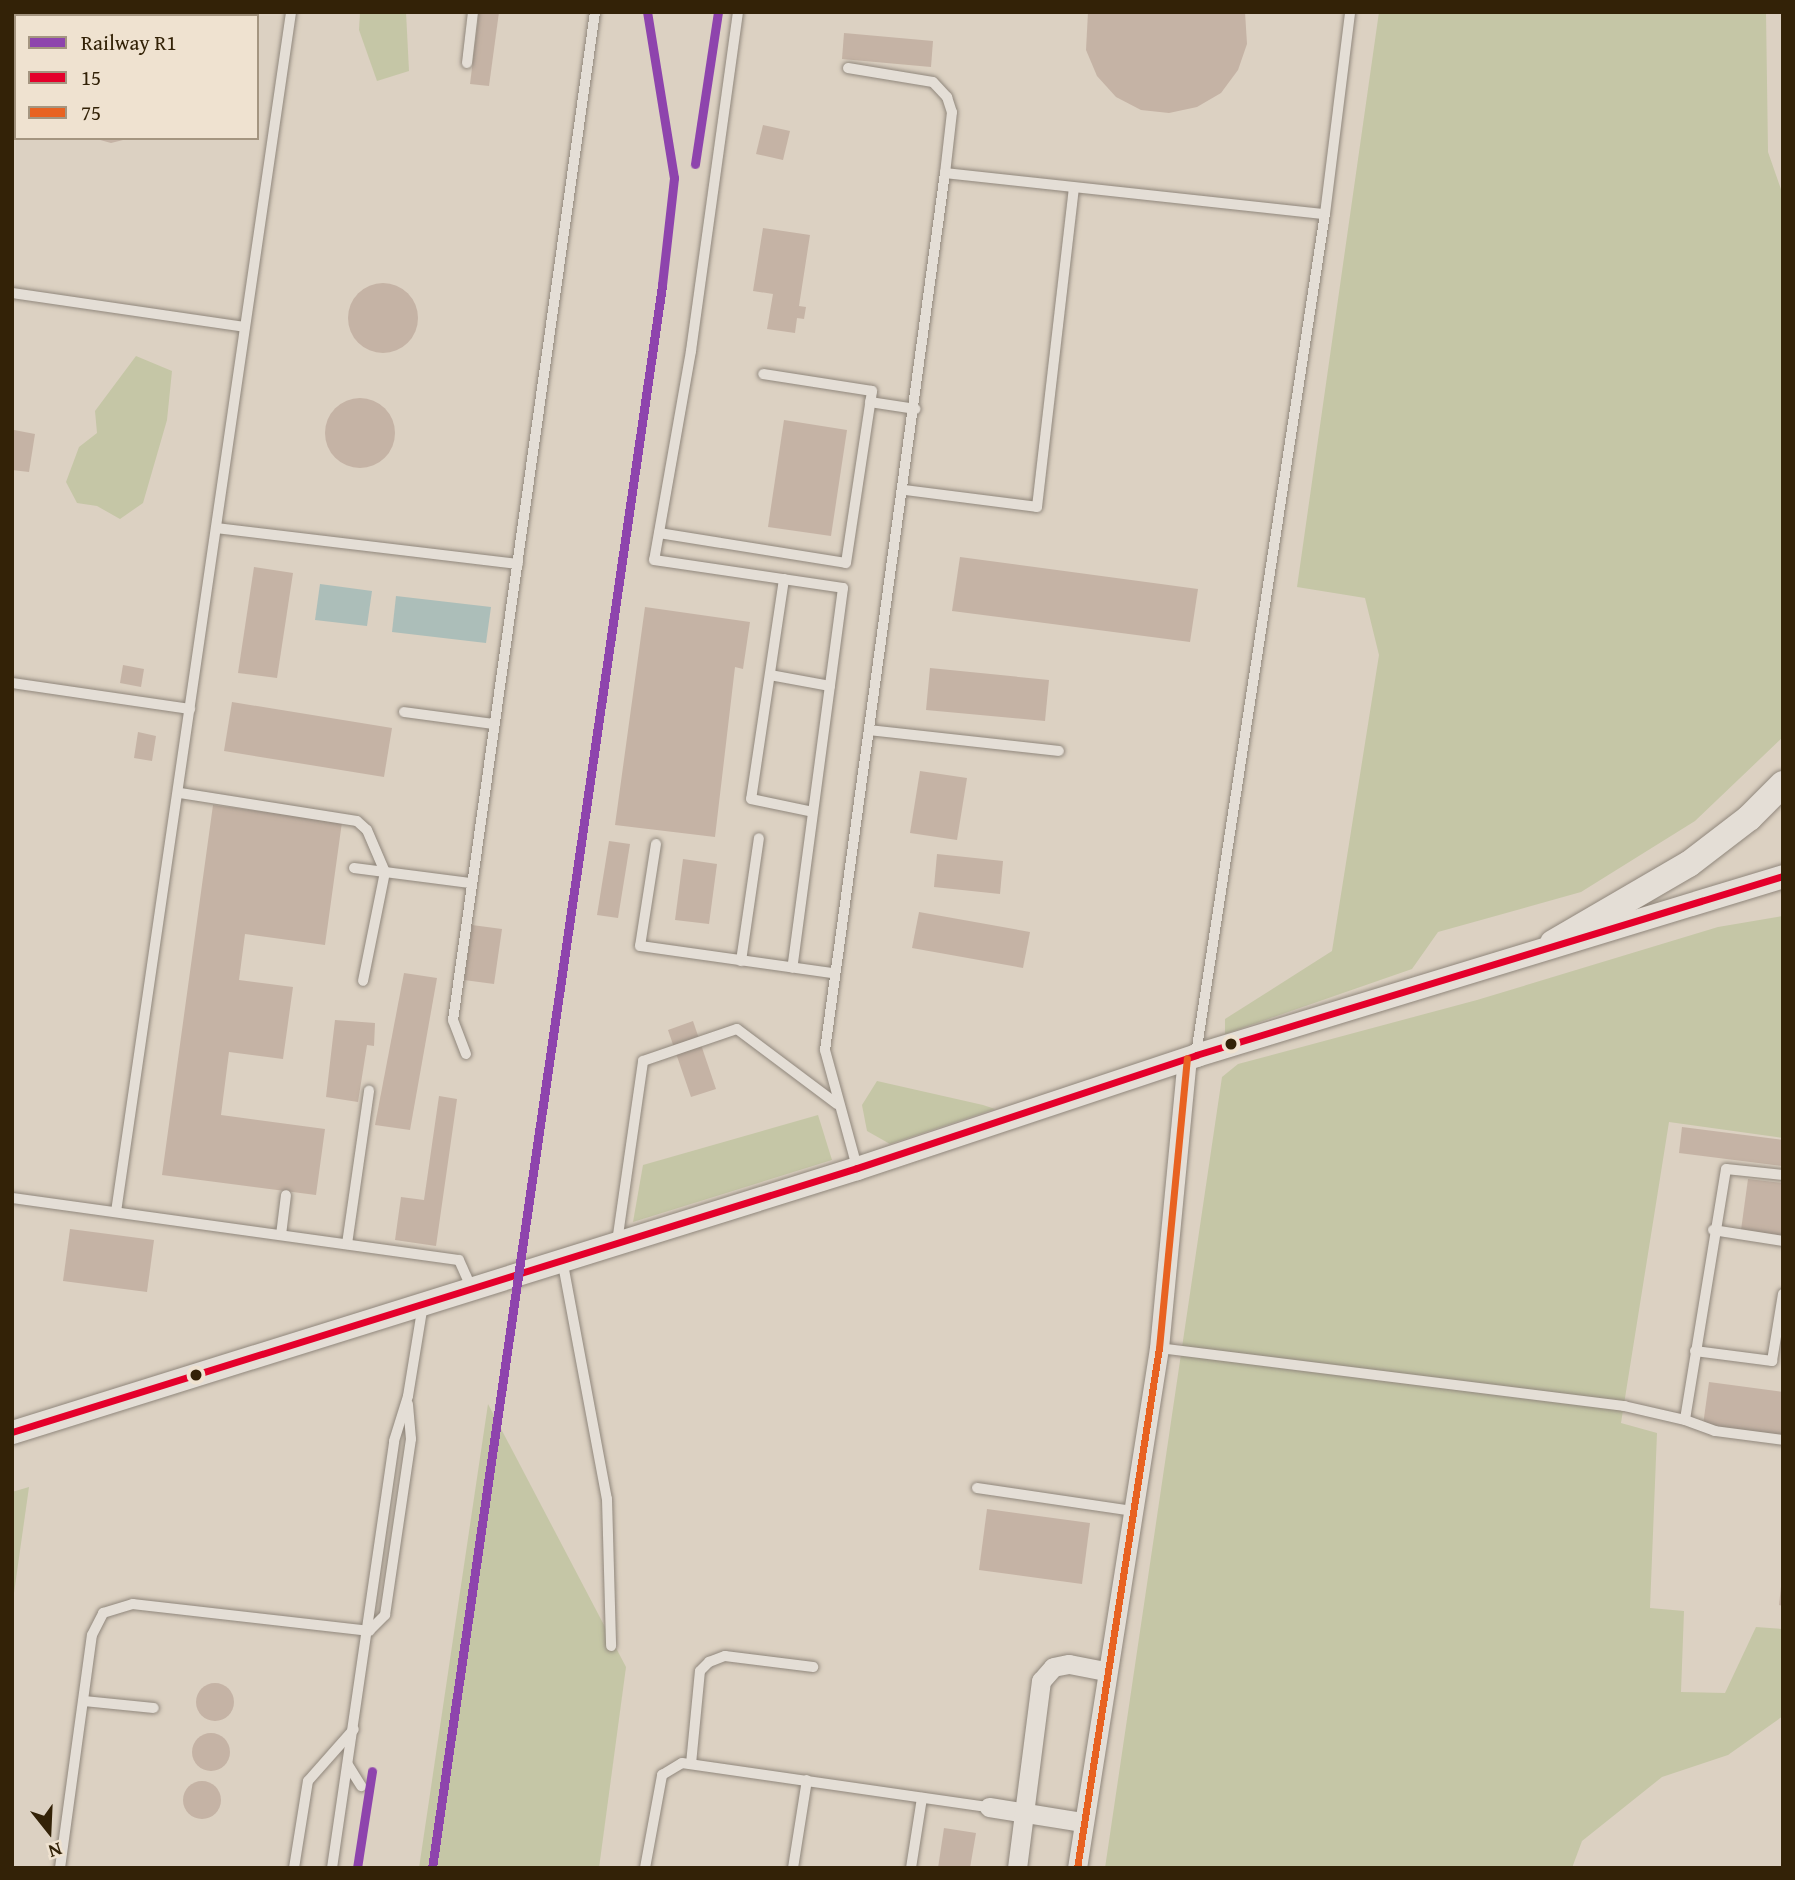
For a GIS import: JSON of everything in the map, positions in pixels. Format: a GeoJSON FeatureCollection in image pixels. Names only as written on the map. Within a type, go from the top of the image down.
{"type":"FeatureCollection","features":[{"type":"Feature","properties":{"kind":"main road"},"geometry":{"type":"LineString","coordinates":[[1553,943],[1689,864],[1749,818],[1783,784]]}},
{"type":"Feature","properties":{"kind":"street"},"geometry":{"type":"LineString","coordinates":[[12,1432],[470,1285],[857,1168],[1192,1056],[1553,943],[1783,876]]}},
{"type":"Feature","properties":{"kind":"street"},"geometry":{"type":"LineString","coordinates":[[1077,1868],[1105,1671],[1158,1348],[1192,1056]]}},
{"type":"Feature","properties":{"kind":"street"},"geometry":{"type":"LineString","coordinates":[[1017,1868],[1041,1681],[1053,1667],[1069,1664],[1105,1671]]}},
{"type":"Feature","properties":{"kind":"street"},"geometry":{"type":"LineString","coordinates":[[989,1807],[1083,1822]]}},
{"type":"Feature","properties":{"kind":"lane"},"geometry":{"type":"LineString","coordinates":[[117,1212],[180,793],[291,12]]}},
{"type":"Feature","properties":{"kind":"lane"},"geometry":{"type":"LineString","coordinates":[[467,63],[473,12]]}},
{"type":"Feature","properties":{"kind":"lane"},"geometry":{"type":"LineString","coordinates":[[466,1054],[453,1020],[470,883],[519,564],[595,12]]}},
{"type":"Feature","properties":{"kind":"lane"},"geometry":{"type":"LineString","coordinates":[[738,12],[691,351],[654,560],[843,588],[792,968]]}},
{"type":"Feature","properties":{"kind":"lane"},"geometry":{"type":"LineString","coordinates":[[1192,1056],[1325,214],[1350,12]]}},
{"type":"Feature","properties":{"kind":"lane"},"geometry":{"type":"LineString","coordinates":[[848,68],[933,82],[947,97],[952,112],[905,490],[832,973],[824,1050],[857,1168]]}},
{"type":"Feature","properties":{"kind":"lane"},"geometry":{"type":"LineString","coordinates":[[945,173],[1325,214]]}},
{"type":"Feature","properties":{"kind":"lane"},"geometry":{"type":"LineString","coordinates":[[905,490],[1037,507],[1074,189]]}},
{"type":"Feature","properties":{"kind":"lane"},"geometry":{"type":"LineString","coordinates":[[12,293],[245,327]]}},
{"type":"Feature","properties":{"kind":"lane"},"geometry":{"type":"LineString","coordinates":[[659,533],[846,563],[872,391],[763,374]]}},
{"type":"Feature","properties":{"kind":"lane"},"geometry":{"type":"LineString","coordinates":[[870,401],[915,409]]}},
{"type":"Feature","properties":{"kind":"lane"},"geometry":{"type":"LineString","coordinates":[[216,528],[519,564]]}},
{"type":"Feature","properties":{"kind":"lane"},"geometry":{"type":"LineString","coordinates":[[784,579],[751,799],[813,812]]}},
{"type":"Feature","properties":{"kind":"lane"},"geometry":{"type":"LineString","coordinates":[[770,675],[830,686]]}},
{"type":"Feature","properties":{"kind":"lane"},"geometry":{"type":"LineString","coordinates":[[12,683],[190,709]]}},
{"type":"Feature","properties":{"kind":"lane"},"geometry":{"type":"LineString","coordinates":[[404,712],[494,724]]}},
{"type":"Feature","properties":{"kind":"lane"},"geometry":{"type":"LineString","coordinates":[[869,730],[1059,751]]}},
{"type":"Feature","properties":{"kind":"lane"},"geometry":{"type":"LineString","coordinates":[[180,793],[357,821],[372,840],[385,872],[363,981]]}},
{"type":"Feature","properties":{"kind":"lane"},"geometry":{"type":"LineString","coordinates":[[741,961],[759,838]]}},
{"type":"Feature","properties":{"kind":"lane"},"geometry":{"type":"LineString","coordinates":[[656,844],[640,946],[832,973]]}},
{"type":"Feature","properties":{"kind":"lane"},"geometry":{"type":"LineString","coordinates":[[354,868],[470,883]]}},
{"type":"Feature","properties":{"kind":"lane"},"geometry":{"type":"LineString","coordinates":[[617,1242],[643,1061],[737,1029],[837,1104]]}},
{"type":"Feature","properties":{"kind":"lane"},"geometry":{"type":"LineString","coordinates":[[347,1244],[369,1091]]}},
{"type":"Feature","properties":{"kind":"lane"},"geometry":{"type":"LineString","coordinates":[[1685,1420],[1713,1230],[1726,1169],[1783,1175]]}},
{"type":"Feature","properties":{"kind":"lane"},"geometry":{"type":"LineString","coordinates":[[281,1235],[286,1195]]}},
{"type":"Feature","properties":{"kind":"lane"},"geometry":{"type":"LineString","coordinates":[[12,1198],[459,1260],[470,1285]]}},
{"type":"Feature","properties":{"kind":"lane"},"geometry":{"type":"LineString","coordinates":[[1713,1230],[1783,1241]]}},
{"type":"Feature","properties":{"kind":"lane"},"geometry":{"type":"LineString","coordinates":[[562,1258],[607,1499],[611,1646]]}},
{"type":"Feature","properties":{"kind":"lane"},"geometry":{"type":"LineString","coordinates":[[1695,1351],[1772,1361],[1783,1294]]}},
{"type":"Feature","properties":{"kind":"lane"},"geometry":{"type":"LineString","coordinates":[[332,1868],[369,1630],[394,1441],[408,1396],[423,1300]]}},
{"type":"Feature","properties":{"kind":"lane"},"geometry":{"type":"LineString","coordinates":[[1158,1348],[1624,1406],[1685,1420],[1715,1431],[1783,1440]]}},
{"type":"Feature","properties":{"kind":"lane"},"geometry":{"type":"LineString","coordinates":[[61,1868],[96,1622],[117,1606],[369,1630],[385,1615],[411,1439],[408,1396]]}},
{"type":"Feature","properties":{"kind":"lane"},"geometry":{"type":"LineString","coordinates":[[977,1488],[1132,1511]]}},
{"type":"Feature","properties":{"kind":"lane"},"geometry":{"type":"LineString","coordinates":[[691,1764],[700,1671],[709,1662],[725,1656],[813,1667]]}},
{"type":"Feature","properties":{"kind":"lane"},"geometry":{"type":"LineString","coordinates":[[84,1701],[154,1708]]}},
{"type":"Feature","properties":{"kind":"lane"},"geometry":{"type":"LineString","coordinates":[[294,1868],[308,1781],[354,1729]]}},
{"type":"Feature","properties":{"kind":"lane"},"geometry":{"type":"LineString","coordinates":[[645,1868],[662,1775],[682,1763],[989,1807]]}},
{"type":"Feature","properties":{"kind":"lane"},"geometry":{"type":"LineString","coordinates":[[348,1765],[362,1786]]}},
{"type":"Feature","properties":{"kind":"lane"},"geometry":{"type":"LineString","coordinates":[[793,1868],[807,1780]]}},
{"type":"Feature","properties":{"kind":"lane"},"geometry":{"type":"LineString","coordinates":[[911,1868],[922,1798]]}},
{"type":"Feature","properties":{"kind":"green space"},"geometry":{"type":"Polygon","coordinates":[[[360,12],[406,12],[409,71],[377,81],[359,30],[360,12]]]}},
{"type":"Feature","properties":{"kind":"green space"},"geometry":{"type":"Polygon","coordinates":[[[1379,12],[1766,12],[1768,152],[1783,195],[1783,737],[1695,821],[1581,892],[1438,932],[1412,969],[1225,1034],[1225,1019],[1332,951],[1379,655],[1365,598],[1297,587],[1379,12]]]}},
{"type":"Feature","properties":{"kind":"green space"},"geometry":{"type":"Polygon","coordinates":[[[136,356],[172,371],[167,420],[143,503],[120,519],[97,506],[77,503],[66,482],[79,447],[97,433],[95,411],[136,356]]]}},
{"type":"Feature","properties":{"kind":"green space"},"geometry":{"type":"Polygon","coordinates":[[[1783,916],[1783,1138],[1669,1122],[1621,1423],[1657,1433],[1650,1608],[1684,1611],[1681,1692],[1725,1693],[1756,1627],[1783,1629],[1783,1716],[1728,1755],[1662,1777],[1582,1841],[1572,1868],[1105,1868],[1222,1077],[1238,1064],[1477,1000],[1718,927],[1783,916]]]}},
{"type":"Feature","properties":{"kind":"green space"},"geometry":{"type":"Polygon","coordinates":[[[877,1081],[995,1109],[890,1144],[867,1131],[862,1105],[877,1081]]]}},
{"type":"Feature","properties":{"kind":"green space"},"geometry":{"type":"Polygon","coordinates":[[[818,1115],[832,1160],[633,1222],[643,1165],[818,1115]]]}},
{"type":"Feature","properties":{"kind":"green space"},"geometry":{"type":"Polygon","coordinates":[[[488,1404],[626,1667],[599,1868],[419,1868],[488,1404]]]}},
{"type":"Feature","properties":{"kind":"green space"},"geometry":{"type":"Polygon","coordinates":[[[29,1487],[12,1607],[12,1492],[29,1487]]]}},
{"type":"Feature","properties":{"kind":"shaded area"},"geometry":{"type":"Polygon","coordinates":[[[320,584],[372,591],[367,626],[315,620],[320,584]]]}},
{"type":"Feature","properties":{"kind":"shaded area"},"geometry":{"type":"Polygon","coordinates":[[[396,596],[491,607],[486,643],[392,632],[396,596]]]}},
{"type":"Feature","properties":{"kind":"building"},"geometry":{"type":"Polygon","coordinates":[[[479,12],[499,12],[489,86],[470,84],[479,12]]]}},
{"type":"Feature","properties":{"kind":"building"},"geometry":{"type":"Polygon","coordinates":[[[1088,12],[1245,12],[1247,44],[1238,70],[1221,93],[1197,107],[1169,113],[1141,110],[1116,97],[1097,76],[1086,50],[1088,12]]]}},
{"type":"Feature","properties":{"kind":"building"},"geometry":{"type":"Polygon","coordinates":[[[844,33],[933,41],[931,67],[842,59],[844,33]]]}},
{"type":"Feature","properties":{"kind":"building"},"geometry":{"type":"Polygon","coordinates":[[[763,125],[790,131],[783,160],[756,154],[763,125]]]}},
{"type":"Feature","properties":{"kind":"building"},"geometry":{"type":"Polygon","coordinates":[[[100,140],[123,140],[111,143],[100,140]]]}},
{"type":"Feature","properties":{"kind":"building"},"geometry":{"type":"Polygon","coordinates":[[[763,228],[810,235],[799,306],[806,307],[804,319],[797,318],[795,333],[767,329],[773,294],[753,291],[763,228]]]}},
{"type":"Feature","properties":{"kind":"building"},"geometry":{"type":"Polygon","coordinates":[[[383,283],[408,293],[418,318],[408,343],[383,353],[358,343],[348,318],[358,293],[383,283]]]}},
{"type":"Feature","properties":{"kind":"building"},"geometry":{"type":"Polygon","coordinates":[[[360,398],[385,408],[395,433],[385,458],[360,468],[335,458],[325,433],[335,408],[360,398]]]}},
{"type":"Feature","properties":{"kind":"building"},"geometry":{"type":"Polygon","coordinates":[[[784,420],[847,430],[831,536],[768,527],[784,420]]]}},
{"type":"Feature","properties":{"kind":"building"},"geometry":{"type":"Polygon","coordinates":[[[14,430],[35,434],[29,472],[12,470],[14,430]]]}},
{"type":"Feature","properties":{"kind":"building"},"geometry":{"type":"Polygon","coordinates":[[[960,557],[1198,589],[1190,642],[952,611],[960,557]]]}},
{"type":"Feature","properties":{"kind":"building"},"geometry":{"type":"Polygon","coordinates":[[[254,567],[293,573],[277,678],[238,673],[254,567]]]}},
{"type":"Feature","properties":{"kind":"building"},"geometry":{"type":"Polygon","coordinates":[[[645,607],[750,622],[743,669],[735,667],[715,837],[615,825],[645,607]]]}},
{"type":"Feature","properties":{"kind":"building"},"geometry":{"type":"Polygon","coordinates":[[[123,665],[144,669],[141,687],[120,683],[123,665]]]}},
{"type":"Feature","properties":{"kind":"building"},"geometry":{"type":"Polygon","coordinates":[[[930,668],[1049,680],[1045,721],[926,710],[930,668]]]}},
{"type":"Feature","properties":{"kind":"building"},"geometry":{"type":"Polygon","coordinates":[[[232,702],[392,728],[384,777],[224,751],[232,702]]]}},
{"type":"Feature","properties":{"kind":"building"},"geometry":{"type":"Polygon","coordinates":[[[138,732],[156,736],[152,761],[134,758],[138,732]]]}},
{"type":"Feature","properties":{"kind":"building"},"geometry":{"type":"Polygon","coordinates":[[[920,771],[967,778],[957,840],[910,833],[920,771]]]}},
{"type":"Feature","properties":{"kind":"building"},"geometry":{"type":"Polygon","coordinates":[[[213,805],[342,822],[325,945],[245,934],[239,980],[293,987],[283,1059],[229,1052],[221,1115],[325,1129],[316,1195],[162,1175],[213,805]]]}},
{"type":"Feature","properties":{"kind":"building"},"geometry":{"type":"Polygon","coordinates":[[[609,841],[630,844],[618,918],[597,915],[609,841]]]}},
{"type":"Feature","properties":{"kind":"building"},"geometry":{"type":"Polygon","coordinates":[[[937,854],[1003,861],[1000,894],[934,887],[937,854]]]}},
{"type":"Feature","properties":{"kind":"building"},"geometry":{"type":"Polygon","coordinates":[[[683,859],[717,864],[709,924],[675,920],[683,859]]]}},
{"type":"Feature","properties":{"kind":"building"},"geometry":{"type":"Polygon","coordinates":[[[919,912],[1030,932],[1023,968],[912,948],[919,912]]]}},
{"type":"Feature","properties":{"kind":"building"},"geometry":{"type":"Polygon","coordinates":[[[472,925],[502,929],[494,984],[464,980],[472,925]]]}},
{"type":"Feature","properties":{"kind":"building"},"geometry":{"type":"Polygon","coordinates":[[[404,973],[437,978],[410,1130],[375,1125],[404,973]]]}},
{"type":"Feature","properties":{"kind":"building"},"geometry":{"type":"Polygon","coordinates":[[[335,1020],[375,1023],[374,1046],[367,1045],[358,1102],[326,1097],[335,1020]]]}},
{"type":"Feature","properties":{"kind":"building"},"geometry":{"type":"Polygon","coordinates":[[[693,1021],[716,1089],[691,1097],[668,1030],[693,1021]]]}},
{"type":"Feature","properties":{"kind":"building"},"geometry":{"type":"Polygon","coordinates":[[[439,1096],[457,1099],[436,1246],[395,1240],[401,1197],[424,1200],[439,1096]]]}},
{"type":"Feature","properties":{"kind":"building"},"geometry":{"type":"Polygon","coordinates":[[[1682,1127],[1783,1140],[1783,1166],[1679,1153],[1682,1127]]]}},
{"type":"Feature","properties":{"kind":"building"},"geometry":{"type":"Polygon","coordinates":[[[1748,1179],[1783,1183],[1783,1236],[1741,1230],[1748,1179]]]}},
{"type":"Feature","properties":{"kind":"building"},"geometry":{"type":"Polygon","coordinates":[[[70,1229],[154,1240],[147,1292],[63,1281],[70,1229]]]}},
{"type":"Feature","properties":{"kind":"building"},"geometry":{"type":"Polygon","coordinates":[[[1709,1382],[1783,1392],[1783,1435],[1703,1425],[1709,1382]]]}},
{"type":"Feature","properties":{"kind":"building"},"geometry":{"type":"Polygon","coordinates":[[[987,1509],[1090,1523],[1082,1584],[979,1570],[987,1509]]]}},
{"type":"Feature","properties":{"kind":"building"},"geometry":{"type":"Polygon","coordinates":[[[1781,1587],[1783,1588],[1783,1606],[1779,1605],[1781,1587]]]}},
{"type":"Feature","properties":{"kind":"building"},"geometry":{"type":"Polygon","coordinates":[[[215,1683],[229,1688],[234,1702],[229,1716],[215,1721],[201,1716],[196,1702],[201,1688],[215,1683]]]}},
{"type":"Feature","properties":{"kind":"building"},"geometry":{"type":"Polygon","coordinates":[[[211,1733],[225,1738],[230,1752],[225,1766],[211,1771],[197,1766],[192,1752],[197,1738],[211,1733]]]}},
{"type":"Feature","properties":{"kind":"building"},"geometry":{"type":"Polygon","coordinates":[[[202,1781],[216,1786],[221,1800],[216,1814],[202,1819],[188,1814],[183,1800],[188,1786],[202,1781]]]}},
{"type":"Feature","properties":{"kind":"building"},"geometry":{"type":"Polygon","coordinates":[[[944,1828],[976,1833],[970,1868],[938,1868],[944,1828]]]}},
{"type":"Feature","properties":{"kind":"rail line","name":"R1"},"geometry":{"type":"LineString","coordinates":[[432,1868],[662,285],[674,178],[647,12]]}},
{"type":"Feature","properties":{"kind":"rail line","name":"R1"},"geometry":{"type":"LineString","coordinates":[[695,164],[718,12]]}},
{"type":"Feature","properties":{"kind":"rail line","name":"R1"},"geometry":{"type":"LineString","coordinates":[[357,1868],[372,1771]]}},
{"type":"Feature","properties":{"kind":"transit line","name":"15"},"geometry":{"type":"LineString","coordinates":[[12,1432],[857,1168],[1196,1055],[1783,876]]}},
{"type":"Feature","properties":{"kind":"transit line","name":"75"},"geometry":{"type":"LineString","coordinates":[[1077,1868],[1159,1348],[1187,1058]]}}]}
